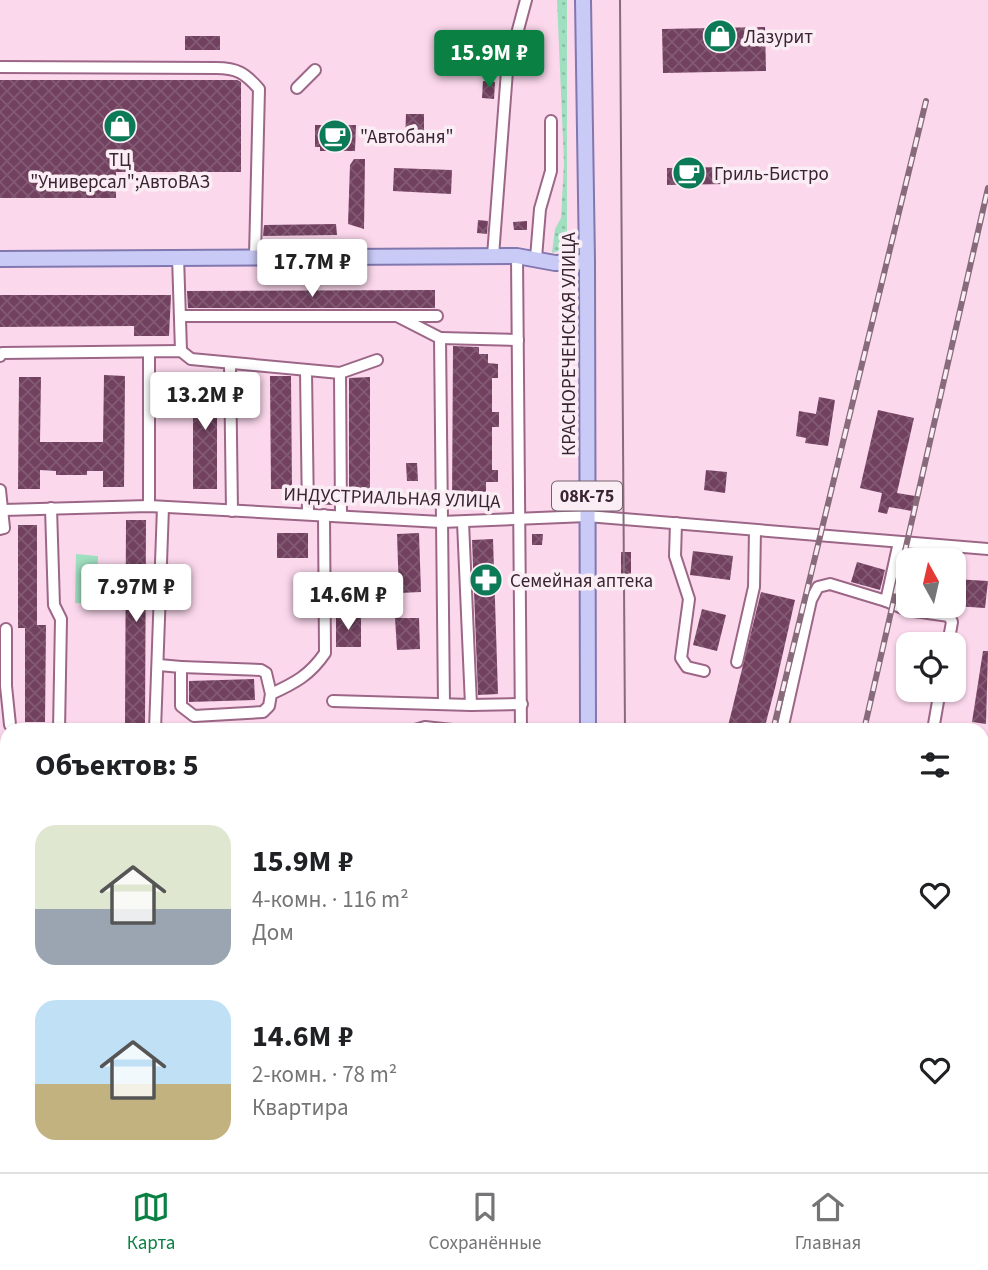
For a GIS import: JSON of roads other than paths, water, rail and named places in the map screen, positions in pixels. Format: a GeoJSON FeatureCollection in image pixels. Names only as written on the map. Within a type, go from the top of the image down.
{"type":"FeatureCollection","features":[{"type":"Feature","properties":{"kind":"main road","name":"КРАСНОРЕЧЕНСКАЯ УЛИЦА"},"geometry":{"type":"LineString","coordinates":[[583,0],[587,262],[587,723]]}},
{"type":"Feature","properties":{"kind":"main road"},"geometry":{"type":"LineString","coordinates":[[0,259],[517,256],[555,262],[587,262]]}},
{"type":"Feature","properties":{"kind":"street"},"geometry":{"type":"LineString","coordinates":[[493,256],[507,71],[526,0]]}},
{"type":"Feature","properties":{"kind":"street"},"geometry":{"type":"LineString","coordinates":[[0,66],[237,68],[248,76],[259,89],[255,256]]}},
{"type":"Feature","properties":{"kind":"street"},"geometry":{"type":"LineString","coordinates":[[297,88],[315,71]]}},
{"type":"Feature","properties":{"kind":"street"},"geometry":{"type":"LineString","coordinates":[[536,258],[540,209],[551,172],[551,121]]}},
{"type":"Feature","properties":{"kind":"street"},"geometry":{"type":"LineString","coordinates":[[178,256],[181,351]]}},
{"type":"Feature","properties":{"kind":"street"},"geometry":{"type":"LineString","coordinates":[[517,256],[522,723]]}},
{"type":"Feature","properties":{"kind":"street"},"geometry":{"type":"LineString","coordinates":[[181,316],[437,316]]}},
{"type":"Feature","properties":{"kind":"street"},"geometry":{"type":"LineString","coordinates":[[397,316],[439,338],[518,340]]}},
{"type":"Feature","properties":{"kind":"street"},"geometry":{"type":"LineString","coordinates":[[439,338],[444,704]]}},
{"type":"Feature","properties":{"kind":"street"},"geometry":{"type":"LineString","coordinates":[[0,356],[2,353],[181,351],[191,359],[340,373],[377,360]]}},
{"type":"Feature","properties":{"kind":"street"},"geometry":{"type":"LineString","coordinates":[[149,352],[149,506]]}},
{"type":"Feature","properties":{"kind":"street"},"geometry":{"type":"LineString","coordinates":[[230,364],[232,511]]}},
{"type":"Feature","properties":{"kind":"street"},"geometry":{"type":"LineString","coordinates":[[306,371],[308,514]]}},
{"type":"Feature","properties":{"kind":"street"},"geometry":{"type":"LineString","coordinates":[[340,373],[341,516]]}},
{"type":"Feature","properties":{"kind":"street"},"geometry":{"type":"LineString","coordinates":[[0,490],[4,528],[0,529]]}},
{"type":"Feature","properties":{"kind":"street","name":"ИНДУСТРИАЛЬНАЯ УЛИЦА"},"geometry":{"type":"LineString","coordinates":[[3,510],[149,506],[441,522],[587,516],[988,549]]}},
{"type":"Feature","properties":{"kind":"street"},"geometry":{"type":"LineString","coordinates":[[155,723],[163,507]]}},
{"type":"Feature","properties":{"kind":"street"},"geometry":{"type":"LineString","coordinates":[[51,509],[54,605],[61,619],[60,723]]}},
{"type":"Feature","properties":{"kind":"street"},"geometry":{"type":"LineString","coordinates":[[271,694],[299,681],[313,670],[325,653],[324,515]]}},
{"type":"Feature","properties":{"kind":"street"},"geometry":{"type":"LineString","coordinates":[[463,522],[471,705]]}},
{"type":"Feature","properties":{"kind":"street"},"geometry":{"type":"LineString","coordinates":[[676,523],[675,556],[689,599],[681,659],[687,667],[704,671]]}},
{"type":"Feature","properties":{"kind":"street"},"geometry":{"type":"LineString","coordinates":[[737,662],[754,587],[755,530]]}},
{"type":"Feature","properties":{"kind":"street"},"geometry":{"type":"LineString","coordinates":[[886,601],[899,542]]}},
{"type":"Feature","properties":{"kind":"street"},"geometry":{"type":"LineString","coordinates":[[784,723],[811,600],[818,587],[830,584],[907,610],[949,617],[952,622],[950,632]]}},
{"type":"Feature","properties":{"kind":"street"},"geometry":{"type":"LineString","coordinates":[[6,629],[7,723]]}},
{"type":"Feature","properties":{"kind":"street"},"geometry":{"type":"LineString","coordinates":[[159,665],[261,670],[266,673],[271,694],[269,706],[263,712],[194,716],[181,706],[181,667]]}},
{"type":"Feature","properties":{"kind":"street"},"geometry":{"type":"LineString","coordinates":[[333,701],[522,705]]}},
{"type":"Feature","properties":{"kind":"street"},"geometry":{"type":"LineString","coordinates":[[934,723],[938,702]]}},
{"type":"Feature","properties":{"kind":"tram line"},"geometry":{"type":"LineString","coordinates":[[620,0],[625,723]]}},
{"type":"Feature","properties":{"kind":"railway"},"geometry":{"type":"LineString","coordinates":[[775,723],[926,101]]}},
{"type":"Feature","properties":{"kind":"railway"},"geometry":{"type":"LineString","coordinates":[[866,723],[988,188]]}},
{"type":"Feature","properties":{"kind":"place","name":"Лазурит"},"geometry":{"type":"Point","coordinates":[720,36]}},
{"type":"Feature","properties":{"kind":"place","name":"ТЦ \"Универсал\";АвтоВАЗ"},"geometry":{"type":"Point","coordinates":[120,126]}},
{"type":"Feature","properties":{"kind":"place","name":"\"Автобаня\""},"geometry":{"type":"Point","coordinates":[335,136]}},
{"type":"Feature","properties":{"kind":"place","name":"Гриль-Бистро"},"geometry":{"type":"Point","coordinates":[689,173]}},
{"type":"Feature","properties":{"kind":"place","name":"Семейная аптека"},"geometry":{"type":"Point","coordinates":[486,580]}}]}
